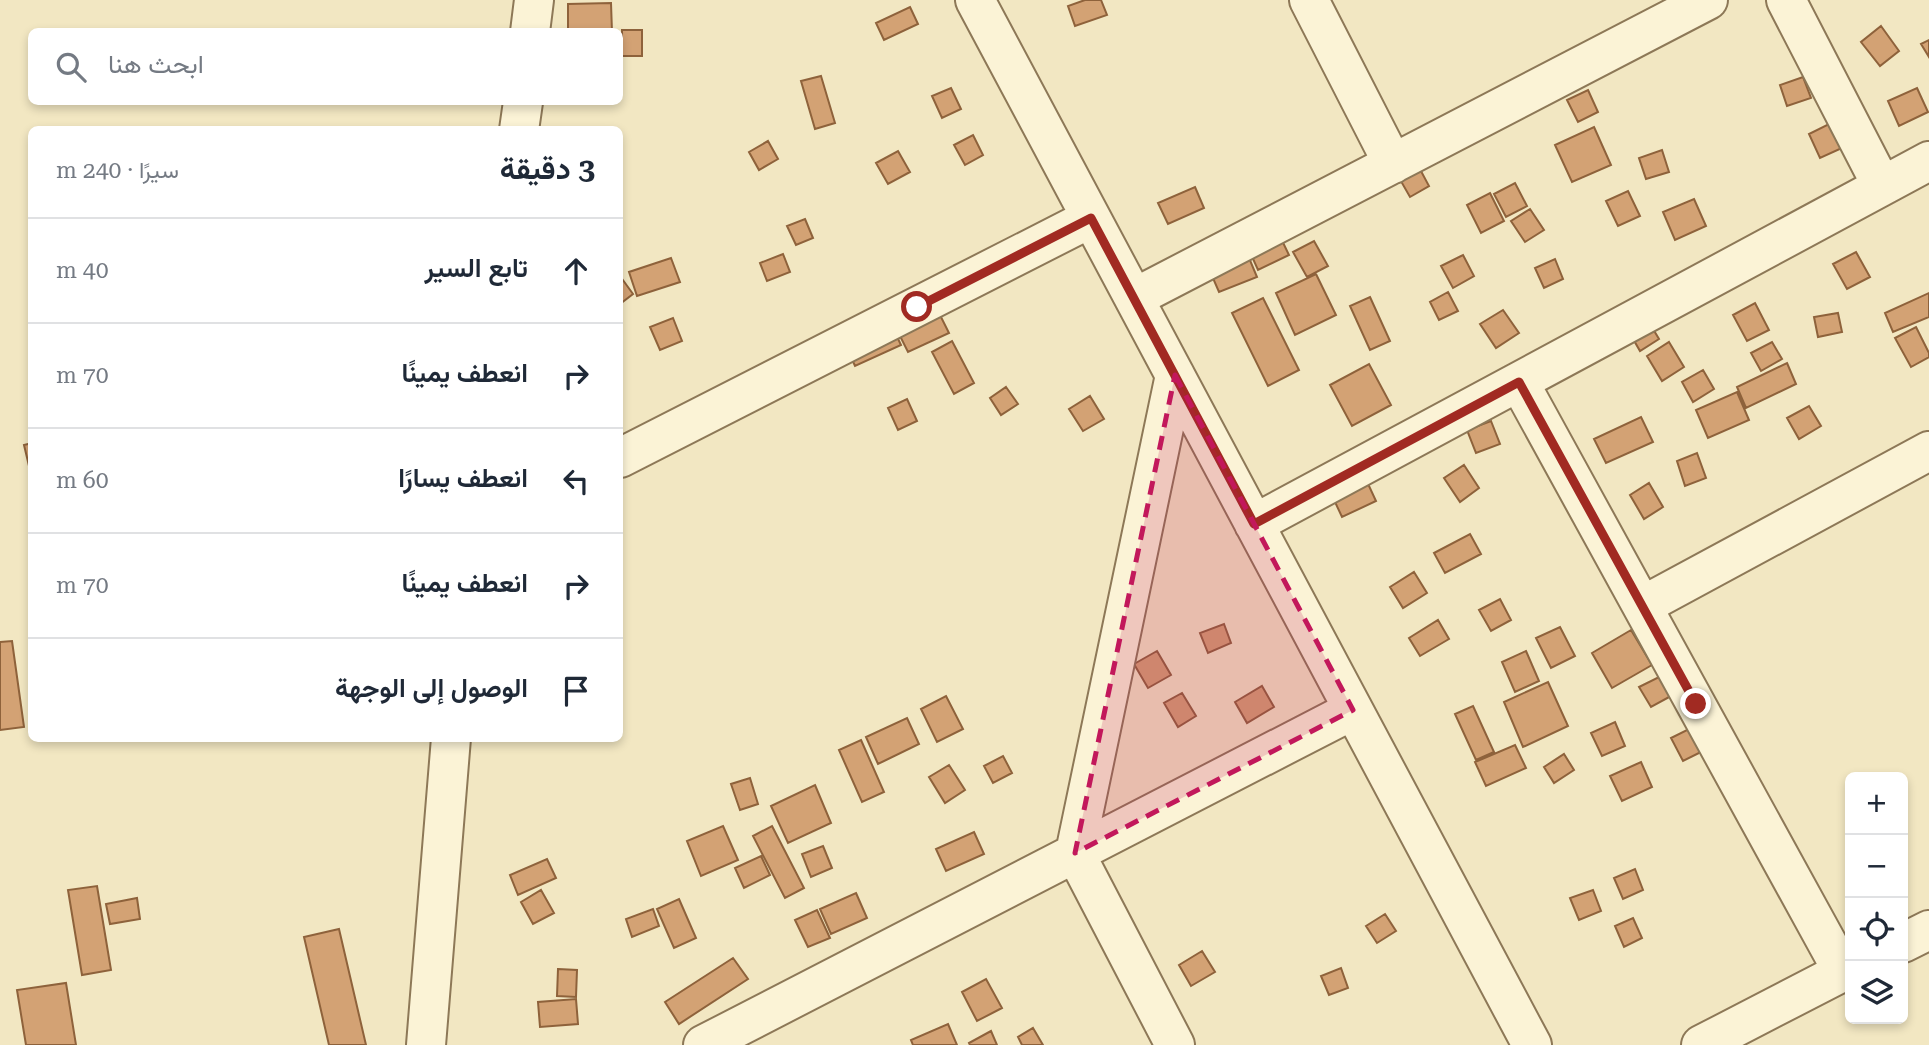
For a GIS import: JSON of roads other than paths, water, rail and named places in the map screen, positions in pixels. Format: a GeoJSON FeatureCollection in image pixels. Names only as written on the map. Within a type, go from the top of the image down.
{"type":"FeatureCollection","features":[{"type":"Feature","properties":{"kind":"street"},"geometry":{"type":"LineString","coordinates":[[530,28],[534,0]]}},
{"type":"Feature","properties":{"kind":"street"},"geometry":{"type":"LineString","coordinates":[[975,0],[1532,1045]]}},
{"type":"Feature","properties":{"kind":"street"},"geometry":{"type":"LineString","coordinates":[[1309,0],[1393,163]]}},
{"type":"Feature","properties":{"kind":"street"},"geometry":{"type":"LineString","coordinates":[[1134,298],[1708,0]]}},
{"type":"Feature","properties":{"kind":"street"},"geometry":{"type":"LineString","coordinates":[[1786,0],[1882,186]]}},
{"type":"Feature","properties":{"kind":"street"},"geometry":{"type":"LineString","coordinates":[[520,126],[523,105]]}},
{"type":"Feature","properties":{"kind":"street"},"geometry":{"type":"LineString","coordinates":[[1254,524],[1929,161]]}},
{"type":"Feature","properties":{"kind":"street"},"geometry":{"type":"LineString","coordinates":[[623,456],[1091,218]]}},
{"type":"Feature","properties":{"kind":"street"},"geometry":{"type":"LineString","coordinates":[[1175,375],[1075,853],[1175,1045]]}},
{"type":"Feature","properties":{"kind":"street"},"geometry":{"type":"LineString","coordinates":[[1519,382],[1845,968]]}},
{"type":"Feature","properties":{"kind":"street"},"geometry":{"type":"LineString","coordinates":[[1642,606],[1929,451]]}},
{"type":"Feature","properties":{"kind":"street"},"geometry":{"type":"LineString","coordinates":[[703,1045],[1353,710]]}},
{"type":"Feature","properties":{"kind":"street"},"geometry":{"type":"LineString","coordinates":[[426,1045],[451,742]]}},
{"type":"Feature","properties":{"kind":"street"},"geometry":{"type":"LineString","coordinates":[[1908,940],[1929,930]]}},
{"type":"Feature","properties":{"kind":"street"},"geometry":{"type":"LineString","coordinates":[[1701,1045],[1845,971]]}}]}
